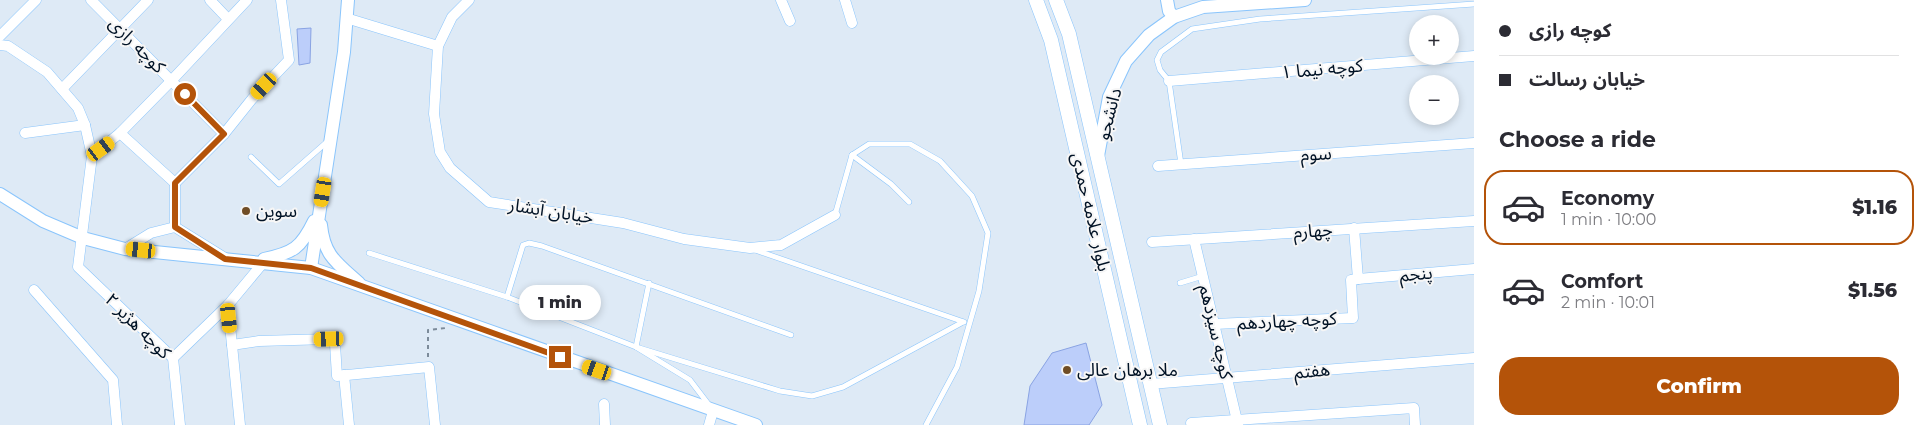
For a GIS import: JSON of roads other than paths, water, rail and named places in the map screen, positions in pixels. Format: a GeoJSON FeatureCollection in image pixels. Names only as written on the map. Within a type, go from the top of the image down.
{"type":"FeatureCollection","features":[{"type":"Feature","properties":{"kind":"main road","name":"بلوار علامه حمدی"},"geometry":{"type":"LineString","coordinates":[[1036,0],[1051,40],[1140,425]]}},
{"type":"Feature","properties":{"kind":"main road","name":"بلوار علامه حمدی"},"geometry":{"type":"LineString","coordinates":[[1056,0],[1069,34],[1160,425]]}},
{"type":"Feature","properties":{"kind":"street"},"geometry":{"type":"LineString","coordinates":[[0,36],[36,0]]}},
{"type":"Feature","properties":{"kind":"street","name":"کوچه رازی"},"geometry":{"type":"LineString","coordinates":[[91,0],[224,134]]}},
{"type":"Feature","properties":{"kind":"street"},"geometry":{"type":"LineString","coordinates":[[62,89],[148,0]]}},
{"type":"Feature","properties":{"kind":"street"},"geometry":{"type":"LineString","coordinates":[[210,0],[228,19]]}},
{"type":"Feature","properties":{"kind":"street"},"geometry":{"type":"LineString","coordinates":[[92,156],[120,133],[247,0]]}},
{"type":"Feature","properties":{"kind":"street"},"geometry":{"type":"LineString","coordinates":[[175,227],[175,183],[224,134],[252,99],[288,60],[281,0]]}},
{"type":"Feature","properties":{"kind":"street"},"geometry":{"type":"LineString","coordinates":[[311,268],[344,52],[348,0]]}},
{"type":"Feature","properties":{"kind":"street","name":"خیابان آبشار"},"geometry":{"type":"LineString","coordinates":[[469,0],[452,17],[438,46],[434,114],[440,152],[450,168],[489,202],[623,223],[684,239],[750,248],[781,245],[835,215]]}},
{"type":"Feature","properties":{"kind":"street"},"geometry":{"type":"LineString","coordinates":[[781,0],[790,21]]}},
{"type":"Feature","properties":{"kind":"street"},"geometry":{"type":"LineString","coordinates":[[845,0],[852,23]]}},
{"type":"Feature","properties":{"kind":"street"},"geometry":{"type":"LineString","coordinates":[[1167,0],[1169,11],[1174,17]]}},
{"type":"Feature","properties":{"kind":"street","name":"دانشجو"},"geometry":{"type":"LineString","coordinates":[[1098,156],[1109,98],[1126,61],[1150,35],[1174,17],[1203,7],[1305,0]]}},
{"type":"Feature","properties":{"kind":"street"},"geometry":{"type":"LineString","coordinates":[[346,18],[438,46]]}},
{"type":"Feature","properties":{"kind":"street"},"geometry":{"type":"LineString","coordinates":[[0,45],[8,46],[47,72],[78,108],[85,125],[92,156],[83,238]]}},
{"type":"Feature","properties":{"kind":"street","name":"کوچه نیما ۱"},"geometry":{"type":"LineString","coordinates":[[1169,81],[1474,56]]}},
{"type":"Feature","properties":{"kind":"street"},"geometry":{"type":"LineString","coordinates":[[25,133],[85,125]]}},
{"type":"Feature","properties":{"kind":"street"},"geometry":{"type":"LineString","coordinates":[[120,133],[175,183]]}},
{"type":"Feature","properties":{"kind":"street","name":"سوم"},"geometry":{"type":"LineString","coordinates":[[1158,166],[1474,143]]}},
{"type":"Feature","properties":{"kind":"street"},"geometry":{"type":"LineString","coordinates":[[0,194],[43,221],[83,238],[125,249],[311,268],[756,425]]}},
{"type":"Feature","properties":{"kind":"street"},"geometry":{"type":"LineString","coordinates":[[173,358],[228,305],[258,262],[284,255],[302,244],[320,210]]}},
{"type":"Feature","properties":{"kind":"street"},"geometry":{"type":"LineString","coordinates":[[320,210],[322,232],[327,251],[336,262],[364,287]]}},
{"type":"Feature","properties":{"kind":"street","name":"چهارم"},"geometry":{"type":"LineString","coordinates":[[1152,242],[1474,220]]}},
{"type":"Feature","properties":{"kind":"street"},"geometry":{"type":"LineString","coordinates":[[125,249],[151,233],[175,227],[225,259]]}},
{"type":"Feature","properties":{"kind":"street","name":"کوچه چهاردهم"},"geometry":{"type":"LineString","coordinates":[[1214,324],[1353,318],[1351,280],[1358,279],[1354,228]]}},
{"type":"Feature","properties":{"kind":"street","name":"کوچه هژیر ۲"},"geometry":{"type":"LineString","coordinates":[[83,238],[78,267],[173,358],[180,425]]}},
{"type":"Feature","properties":{"kind":"street","name":"کوچه سیزدهم"},"geometry":{"type":"LineString","coordinates":[[1194,239],[1237,423]]}},
{"type":"Feature","properties":{"kind":"street","name":"پنجم"},"geometry":{"type":"LineString","coordinates":[[1358,279],[1474,269]]}},
{"type":"Feature","properties":{"kind":"street"},"geometry":{"type":"LineString","coordinates":[[34,290],[113,380],[117,425]]}},
{"type":"Feature","properties":{"kind":"street"},"geometry":{"type":"LineString","coordinates":[[228,305],[240,425]]}},
{"type":"Feature","properties":{"kind":"street"},"geometry":{"type":"LineString","coordinates":[[232,345],[259,341],[329,339],[335,344],[350,425]]}},
{"type":"Feature","properties":{"kind":"street","name":"هفتم"},"geometry":{"type":"LineString","coordinates":[[1150,384],[1474,358]]}},
{"type":"Feature","properties":{"kind":"street"},"geometry":{"type":"LineString","coordinates":[[340,375],[429,367],[435,425]]}},
{"type":"Feature","properties":{"kind":"street"},"geometry":{"type":"LineString","coordinates":[[604,404],[605,425]]}},
{"type":"Feature","properties":{"kind":"street"},"geometry":{"type":"LineString","coordinates":[[1191,423],[1237,423],[1414,408],[1414,425]]}},
{"type":"Feature","properties":{"kind":"street"},"geometry":{"type":"LineString","coordinates":[[709,425],[714,411]]}},
{"type":"Feature","properties":{"kind":"lane"},"geometry":{"type":"LineString","coordinates":[[1182,164],[1169,81],[1160,70],[1157,60],[1161,52],[1192,29],[1260,19],[1474,4]]}},
{"type":"Feature","properties":{"kind":"lane"},"geometry":{"type":"LineString","coordinates":[[251,157],[279,184],[330,140]]}},
{"type":"Feature","properties":{"kind":"lane"},"geometry":{"type":"LineString","coordinates":[[835,215],[852,155],[869,144],[910,144],[940,161],[972,196],[988,233],[979,291],[956,367],[926,425]]}},
{"type":"Feature","properties":{"kind":"lane"},"geometry":{"type":"LineString","coordinates":[[852,155],[891,184],[909,202]]}},
{"type":"Feature","properties":{"kind":"lane"},"geometry":{"type":"LineString","coordinates":[[507,297],[523,245],[528,243],[542,246],[649,283],[791,335]]}},
{"type":"Feature","properties":{"kind":"lane"},"geometry":{"type":"LineString","coordinates":[[750,248],[969,324]]}},
{"type":"Feature","properties":{"kind":"lane"},"geometry":{"type":"LineString","coordinates":[[369,253],[507,297],[636,347],[780,392],[812,396],[843,387],[963,322]]}},
{"type":"Feature","properties":{"kind":"lane"},"geometry":{"type":"LineString","coordinates":[[1180,283],[1203,276]]}},
{"type":"Feature","properties":{"kind":"lane"},"geometry":{"type":"LineString","coordinates":[[636,347],[649,283]]}},
{"type":"Feature","properties":{"kind":"lane"},"geometry":{"type":"LineString","coordinates":[[636,347],[690,380],[714,411]]}},
{"type":"Feature","properties":{"kind":"place","name":"سوین"},"geometry":{"type":"Point","coordinates":[246,211]}},
{"type":"Feature","properties":{"kind":"place","name":"ملا برهان عالی"},"geometry":{"type":"Point","coordinates":[1067,370]}}]}
